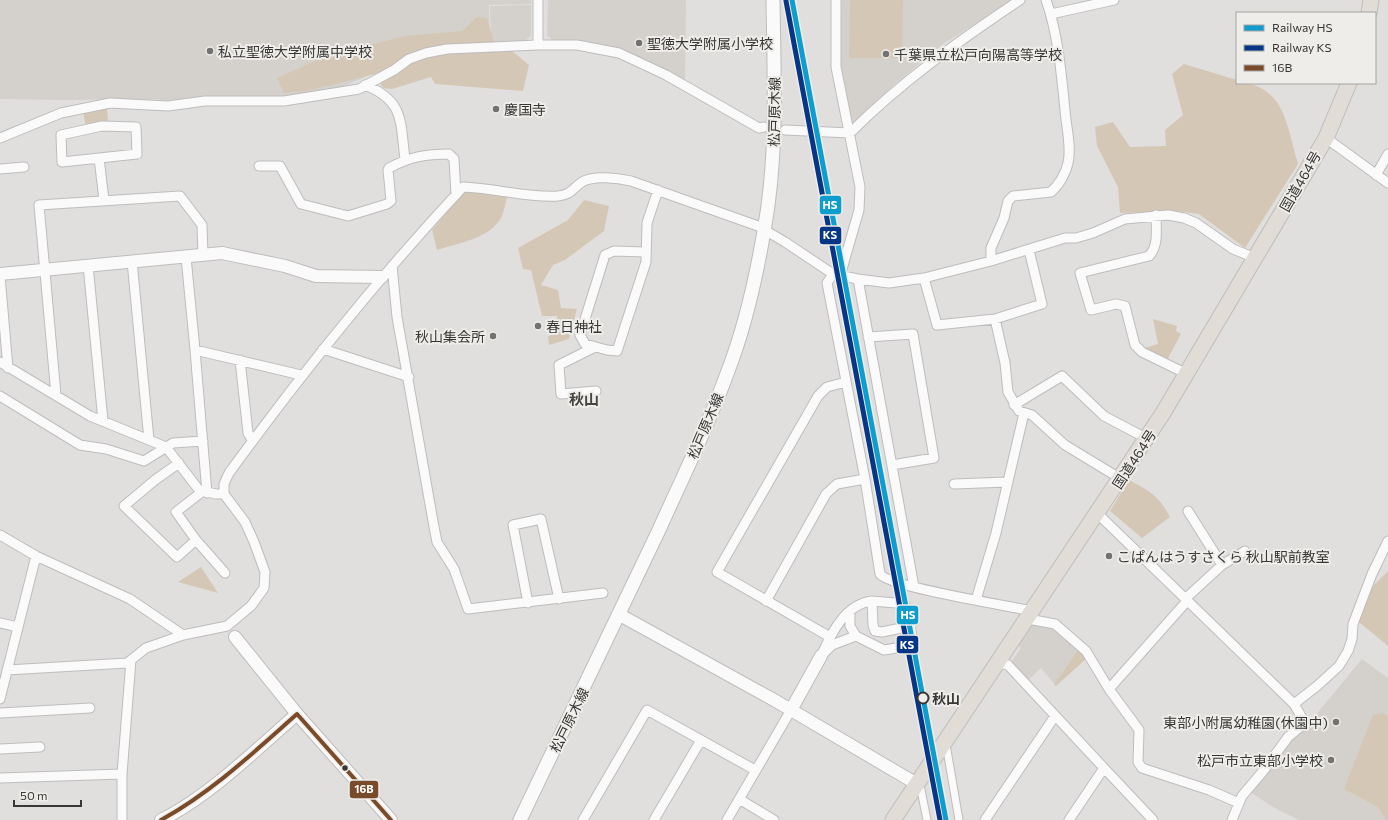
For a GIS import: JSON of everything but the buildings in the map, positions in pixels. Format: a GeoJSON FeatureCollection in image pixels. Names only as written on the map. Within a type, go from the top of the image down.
{"type":"FeatureCollection","features":[{"type":"Feature","properties":{"kind":"highway"},"geometry":{"type":"LineString","coordinates":[[1369,12],[1371,0]]}},
{"type":"Feature","properties":{"kind":"highway","name":"国道464号"},"geometry":{"type":"LineString","coordinates":[[893,820],[919,787],[1030,615],[1146,441],[1326,138],[1349,84]]}},
{"type":"Feature","properties":{"kind":"main road","name":"松戸原木線"},"geometry":{"type":"LineString","coordinates":[[520,820],[620,615],[701,438],[729,370],[750,299],[765,230],[773,162],[775,125],[773,0]]}},
{"type":"Feature","properties":{"kind":"street"},"geometry":{"type":"LineString","coordinates":[[538,0],[538,45]]}},
{"type":"Feature","properties":{"kind":"street"},"geometry":{"type":"LineString","coordinates":[[836,0],[836,66],[860,188],[860,203],[836,275],[827,283],[865,479],[880,574],[882,578],[914,587],[976,600],[1030,615],[1055,624],[1086,651],[1109,689],[1139,730],[1140,737],[1138,762],[1142,768],[1209,790],[1239,803]]}},
{"type":"Feature","properties":{"kind":"street"},"geometry":{"type":"LineString","coordinates":[[785,130],[850,133],[880,103],[925,67],[1020,0]]}},
{"type":"Feature","properties":{"kind":"street"},"geometry":{"type":"LineString","coordinates":[[991,261],[991,248],[1004,218],[1008,201],[1013,196],[1052,192],[1056,188],[1068,164],[1069,150],[1065,102],[1051,14],[1046,0]]}},
{"type":"Feature","properties":{"kind":"street"},"geometry":{"type":"LineString","coordinates":[[1051,14],[1114,0]]}},
{"type":"Feature","properties":{"kind":"street"},"geometry":{"type":"LineString","coordinates":[[0,138],[61,113],[110,103],[168,106],[205,101],[284,101],[359,89],[394,70],[409,59],[426,53],[447,49],[538,45],[577,45],[619,53],[666,75],[759,128],[764,127]]}},
{"type":"Feature","properties":{"kind":"street"},"geometry":{"type":"LineString","coordinates":[[365,86],[380,92],[395,106],[399,114],[405,159]]}},
{"type":"Feature","properties":{"kind":"street"},"geometry":{"type":"LineString","coordinates":[[102,126],[136,127],[138,154],[100,158],[62,162],[62,135],[102,126]]}},
{"type":"Feature","properties":{"kind":"street"},"geometry":{"type":"LineString","coordinates":[[1326,138],[1388,183]]}},
{"type":"Feature","properties":{"kind":"street"},"geometry":{"type":"LineString","coordinates":[[259,166],[280,166],[301,204],[348,216],[391,201],[388,170],[405,159],[428,154],[449,154],[454,159],[456,195]]}},
{"type":"Feature","properties":{"kind":"street"},"geometry":{"type":"LineString","coordinates":[[1376,175],[1388,154]]}},
{"type":"Feature","properties":{"kind":"street"},"geometry":{"type":"LineString","coordinates":[[100,158],[104,200]]}},
{"type":"Feature","properties":{"kind":"street"},"geometry":{"type":"LineString","coordinates":[[0,169],[24,167]]}},
{"type":"Feature","properties":{"kind":"street"},"geometry":{"type":"LineString","coordinates":[[7,670],[127,663],[146,648],[183,635],[222,628],[233,622],[258,598],[264,588],[265,572],[245,522],[224,494],[224,484],[229,473],[322,349],[382,277],[463,187],[535,196],[560,196],[573,191],[586,180],[606,178],[630,181],[765,230],[836,275],[890,282],[924,278],[991,261],[1065,238],[1076,238],[1093,233],[1125,219],[1156,215],[1168,215],[1184,218],[1196,223],[1233,249],[1255,258]]}},
{"type":"Feature","properties":{"kind":"street"},"geometry":{"type":"LineString","coordinates":[[645,252],[614,251],[605,255],[580,335],[585,344],[617,351],[646,262],[645,252],[647,223],[658,190]]}},
{"type":"Feature","properties":{"kind":"street"},"geometry":{"type":"LineString","coordinates":[[56,395],[39,205],[180,196],[202,225],[204,255]]}},
{"type":"Feature","properties":{"kind":"street"},"geometry":{"type":"LineString","coordinates":[[1156,215],[1156,242],[1154,251],[1149,256],[1080,273],[1091,310],[1116,304],[1125,306],[1134,344],[1142,352],[1187,374]]}},
{"type":"Feature","properties":{"kind":"street"},"geometry":{"type":"LineString","coordinates":[[924,278],[937,325],[995,319],[1042,304],[1029,250]]}},
{"type":"Feature","properties":{"kind":"street"},"geometry":{"type":"LineString","coordinates":[[8,368],[0,275],[44,269],[228,254],[285,266],[316,276],[382,277]]}},
{"type":"Feature","properties":{"kind":"street"},"geometry":{"type":"LineString","coordinates":[[186,257],[203,440],[205,492]]}},
{"type":"Feature","properties":{"kind":"street"},"geometry":{"type":"LineString","coordinates":[[132,261],[149,440]]}},
{"type":"Feature","properties":{"kind":"street"},"geometry":{"type":"LineString","coordinates":[[88,265],[103,421]]}},
{"type":"Feature","properties":{"kind":"street"},"geometry":{"type":"LineString","coordinates":[[392,266],[397,317],[409,377],[427,496],[437,542],[454,569],[468,609],[603,593]]}},
{"type":"Feature","properties":{"kind":"street"},"geometry":{"type":"LineString","coordinates":[[858,278],[914,587]]}},
{"type":"Feature","properties":{"kind":"street"},"geometry":{"type":"LineString","coordinates":[[995,319],[1005,363],[1008,392],[1014,405],[1020,411],[1032,415],[1065,445],[1121,479]]}},
{"type":"Feature","properties":{"kind":"street"},"geometry":{"type":"LineString","coordinates":[[868,337],[913,334],[934,458],[892,465]]}},
{"type":"Feature","properties":{"kind":"street"},"geometry":{"type":"LineString","coordinates":[[595,347],[559,365],[561,394],[596,391]]}},
{"type":"Feature","properties":{"kind":"street"},"geometry":{"type":"LineString","coordinates":[[322,349],[409,377]]}},
{"type":"Feature","properties":{"kind":"street"},"geometry":{"type":"LineString","coordinates":[[195,350],[301,375]]}},
{"type":"Feature","properties":{"kind":"street"},"geometry":{"type":"LineString","coordinates":[[240,360],[248,433],[253,441]]}},
{"type":"Feature","properties":{"kind":"street"},"geometry":{"type":"LineString","coordinates":[[0,362],[90,416],[166,447],[199,490],[224,494]]}},
{"type":"Feature","properties":{"kind":"street"},"geometry":{"type":"LineString","coordinates":[[1014,405],[1062,376],[1104,416],[1142,436],[1146,441]]}},
{"type":"Feature","properties":{"kind":"street"},"geometry":{"type":"LineString","coordinates":[[830,637],[717,572],[818,396],[828,387],[846,382]]}},
{"type":"Feature","properties":{"kind":"street"},"geometry":{"type":"LineString","coordinates":[[0,396],[80,445],[106,449],[144,461],[173,443],[203,440]]}},
{"type":"Feature","properties":{"kind":"street"},"geometry":{"type":"LineString","coordinates":[[976,600],[1008,482],[1024,413]]}},
{"type":"Feature","properties":{"kind":"street"},"geometry":{"type":"LineString","coordinates":[[178,463],[124,506],[177,557],[196,540]]}},
{"type":"Feature","properties":{"kind":"street"},"geometry":{"type":"LineString","coordinates":[[766,601],[826,494],[837,484],[865,479]]}},
{"type":"Feature","properties":{"kind":"street"},"geometry":{"type":"LineString","coordinates":[[954,484],[1008,482]]}},
{"type":"Feature","properties":{"kind":"street"},"geometry":{"type":"LineString","coordinates":[[205,492],[176,512],[196,540],[225,574]]}},
{"type":"Feature","properties":{"kind":"street"},"geometry":{"type":"LineString","coordinates":[[1188,511],[1222,565]]}},
{"type":"Feature","properties":{"kind":"street"},"geometry":{"type":"LineString","coordinates":[[1097,513],[1294,704],[1305,723],[1288,737],[1264,770],[1242,796],[1232,820]]}},
{"type":"Feature","properties":{"kind":"street"},"geometry":{"type":"LineString","coordinates":[[528,603],[513,525],[541,519],[559,599]]}},
{"type":"Feature","properties":{"kind":"street"},"geometry":{"type":"LineString","coordinates":[[0,535],[36,556],[130,599],[183,635]]}},
{"type":"Feature","properties":{"kind":"street"},"geometry":{"type":"LineString","coordinates":[[1294,704],[1339,666],[1348,651],[1352,639],[1353,624],[1372,574],[1388,542]]}},
{"type":"Feature","properties":{"kind":"street"},"geometry":{"type":"LineString","coordinates":[[1109,689],[1186,600],[1222,565],[1246,551]]}},
{"type":"Feature","properties":{"kind":"street"},"geometry":{"type":"LineString","coordinates":[[0,699],[36,556]]}},
{"type":"Feature","properties":{"kind":"street"},"geometry":{"type":"LineString","coordinates":[[727,820],[791,710],[830,637],[850,611],[859,604],[872,601],[905,605],[908,609],[911,626],[912,637],[910,642],[903,647],[888,650],[879,649],[856,636],[850,626],[850,611]]}},
{"type":"Feature","properties":{"kind":"street"},"geometry":{"type":"LineString","coordinates":[[872,601],[873,625],[875,631],[882,632],[911,626]]}},
{"type":"Feature","properties":{"kind":"street"},"geometry":{"type":"LineString","coordinates":[[620,615],[791,710],[919,787],[926,820]]}},
{"type":"Feature","properties":{"kind":"street"},"geometry":{"type":"LineString","coordinates":[[0,623],[18,627]]}},
{"type":"Feature","properties":{"kind":"street"},"geometry":{"type":"LineString","coordinates":[[222,628],[236,637],[297,714],[390,820]]}},
{"type":"Feature","properties":{"kind":"street"},"geometry":{"type":"LineString","coordinates":[[821,656],[832,645],[856,636]]}},
{"type":"Feature","properties":{"kind":"street"},"geometry":{"type":"LineString","coordinates":[[122,820],[122,774],[131,660]]}},
{"type":"Feature","properties":{"kind":"street"},"geometry":{"type":"LineString","coordinates":[[999,663],[1008,665],[1152,820]]}},
{"type":"Feature","properties":{"kind":"street"},"geometry":{"type":"LineString","coordinates":[[0,714],[90,708]]}},
{"type":"Feature","properties":{"kind":"street"},"geometry":{"type":"LineString","coordinates":[[583,820],[647,710],[755,770]]}},
{"type":"Feature","properties":{"kind":"street"},"geometry":{"type":"LineString","coordinates":[[161,820],[192,801],[232,770],[297,714]]}},
{"type":"Feature","properties":{"kind":"street"},"geometry":{"type":"LineString","coordinates":[[985,820],[1055,716]]}},
{"type":"Feature","properties":{"kind":"street"},"geometry":{"type":"LineString","coordinates":[[654,820],[701,740]]}},
{"type":"Feature","properties":{"kind":"street"},"geometry":{"type":"LineString","coordinates":[[0,749],[40,747]]}},
{"type":"Feature","properties":{"kind":"street"},"geometry":{"type":"LineString","coordinates":[[947,750],[960,820]]}},
{"type":"Feature","properties":{"kind":"street"},"geometry":{"type":"LineString","coordinates":[[1069,820],[1104,768]]}},
{"type":"Feature","properties":{"kind":"street"},"geometry":{"type":"LineString","coordinates":[[0,778],[122,774]]}},
{"type":"Feature","properties":{"kind":"street"},"geometry":{"type":"LineString","coordinates":[[739,799],[774,820]]}},
{"type":"Feature","properties":{"kind":"shaded area","name":"私立聖徳大学附属中学校"},"geometry":{"type":"Polygon","coordinates":[[[0,0],[531,0],[531,4],[489,5],[490,42],[379,71],[337,89],[275,97],[205,97],[168,100],[66,100],[0,99],[0,0]]]}},
{"type":"Feature","properties":{"kind":"shaded area","name":"聖徳大学附属小学校"},"geometry":{"type":"Polygon","coordinates":[[[548,0],[686,0],[685,82],[606,45],[580,41],[553,41],[547,35],[548,0]]]}},
{"type":"Feature","properties":{"kind":"shaded area","name":"千葉県立松戸向陽高等学校"},"geometry":{"type":"Polygon","coordinates":[[[842,0],[1013,0],[943,44],[897,82],[852,123],[841,64],[842,0]]]}},
{"type":"Feature","properties":{"kind":"shaded area"},"geometry":{"type":"Polygon","coordinates":[[[850,0],[903,0],[902,58],[849,58],[850,0]]]}},
{"type":"Feature","properties":{"kind":"shaded area"},"geometry":{"type":"Polygon","coordinates":[[[531,5],[531,36],[525,41],[491,42],[490,6],[531,5]]]}},
{"type":"Feature","properties":{"kind":"shaded area"},"geometry":{"type":"Polygon","coordinates":[[[477,17],[487,18],[496,49],[512,51],[529,65],[523,91],[435,84],[431,77],[392,89],[383,88],[375,74],[307,91],[284,93],[277,78],[327,56],[405,36],[462,31],[477,17]]]}},
{"type":"Feature","properties":{"kind":"shaded area"},"geometry":{"type":"Polygon","coordinates":[[[1184,64],[1236,80],[1236,84],[1253,85],[1265,91],[1274,99],[1287,123],[1298,164],[1245,248],[1199,214],[1176,211],[1120,213],[1118,187],[1097,146],[1095,127],[1113,122],[1130,147],[1166,146],[1165,130],[1183,115],[1172,74],[1184,64]]]}},
{"type":"Feature","properties":{"kind":"shaded area"},"geometry":{"type":"Polygon","coordinates":[[[107,108],[108,121],[86,127],[83,112],[107,108]]]}},
{"type":"Feature","properties":{"kind":"shaded area"},"geometry":{"type":"Polygon","coordinates":[[[464,192],[482,192],[507,197],[501,218],[496,225],[481,236],[437,250],[432,230],[464,192]]]}},
{"type":"Feature","properties":{"kind":"shaded area"},"geometry":{"type":"Polygon","coordinates":[[[584,200],[609,206],[604,231],[565,260],[553,265],[541,285],[558,290],[561,308],[577,309],[569,339],[549,345],[548,336],[559,333],[557,316],[542,316],[531,270],[523,269],[518,248],[568,220],[584,200]]]}},
{"type":"Feature","properties":{"kind":"shaded area"},"geometry":{"type":"Polygon","coordinates":[[[1153,319],[1177,326],[1176,331],[1181,334],[1167,360],[1145,348],[1158,344],[1153,319]]]}},
{"type":"Feature","properties":{"kind":"shaded area"},"geometry":{"type":"Polygon","coordinates":[[[1129,480],[1143,487],[1158,499],[1170,517],[1142,538],[1110,511],[1129,480]]]}},
{"type":"Feature","properties":{"kind":"shaded area"},"geometry":{"type":"Polygon","coordinates":[[[201,567],[218,593],[178,582],[201,567]]]}},
{"type":"Feature","properties":{"kind":"shaded area"},"geometry":{"type":"Polygon","coordinates":[[[1388,571],[1388,646],[1354,618],[1359,600],[1388,571]]]}},
{"type":"Feature","properties":{"kind":"shaded area"},"geometry":{"type":"Polygon","coordinates":[[[1031,625],[1043,625],[1054,630],[1078,650],[1056,686],[1041,668],[1026,682],[1013,667],[1012,661],[1021,648],[1018,645],[1031,625]]]}},
{"type":"Feature","properties":{"kind":"shaded area"},"geometry":{"type":"Polygon","coordinates":[[[1078,650],[1086,659],[1056,686],[1054,685],[1078,650]]]}},
{"type":"Feature","properties":{"kind":"shaded area","name":"松戸市立東部小学校"},"geometry":{"type":"Polygon","coordinates":[[[1362,659],[1388,678],[1388,820],[1299,820],[1278,810],[1250,792],[1301,726],[1305,728],[1362,659]]]}},
{"type":"Feature","properties":{"kind":"shaded area"},"geometry":{"type":"Polygon","coordinates":[[[1383,713],[1388,716],[1388,820],[1386,820],[1378,807],[1344,789],[1373,715],[1383,713]]]}},
{"type":"Feature","properties":{"kind":"rail line","name":"HS"},"geometry":{"type":"LineString","coordinates":[[792,0],[946,820]]}},
{"type":"Feature","properties":{"kind":"rail line","name":"KS"},"geometry":{"type":"LineString","coordinates":[[786,1],[940,820]]}},
{"type":"Feature","properties":{"kind":"transit line","name":"16B"},"geometry":{"type":"LineString","coordinates":[[297,714],[391,820]]}},
{"type":"Feature","properties":{"kind":"transit line","name":"16B"},"geometry":{"type":"LineString","coordinates":[[161,820],[198,797],[232,771],[297,714]]}},
{"type":"Feature","properties":{"kind":"place","name":"聖徳大学附属小学校"},"geometry":{"type":"Point","coordinates":[639,43]}},
{"type":"Feature","properties":{"kind":"place","name":"私立聖徳大学附属中学校"},"geometry":{"type":"Point","coordinates":[210,51]}},
{"type":"Feature","properties":{"kind":"place","name":"千葉県立松戸向陽高等学校"},"geometry":{"type":"Point","coordinates":[886,54]}},
{"type":"Feature","properties":{"kind":"place","name":"慶国寺"},"geometry":{"type":"Point","coordinates":[496,109]}},
{"type":"Feature","properties":{"kind":"place","name":"春日神社"},"geometry":{"type":"Point","coordinates":[538,326]}},
{"type":"Feature","properties":{"kind":"place","name":"秋山集会所"},"geometry":{"type":"Point","coordinates":[493,336]}},
{"type":"Feature","properties":{"kind":"place","name":"こぱんはうすさくら 秋山駅前教室"},"geometry":{"type":"Point","coordinates":[1109,556]}},
{"type":"Feature","properties":{"kind":"place","name":"秋山"},"geometry":{"type":"Point","coordinates":[923,698]}},
{"type":"Feature","properties":{"kind":"place","name":"東部小附属幼稚園(休園中)"},"geometry":{"type":"Point","coordinates":[1336,722]}},
{"type":"Feature","properties":{"kind":"place","name":"松戸市立東部小学校"},"geometry":{"type":"Point","coordinates":[1331,760]}},
{"type":"Feature","properties":{"kind":"district","name":"秋山"},"geometry":{"type":"Point","coordinates":[584,399]}}]}
